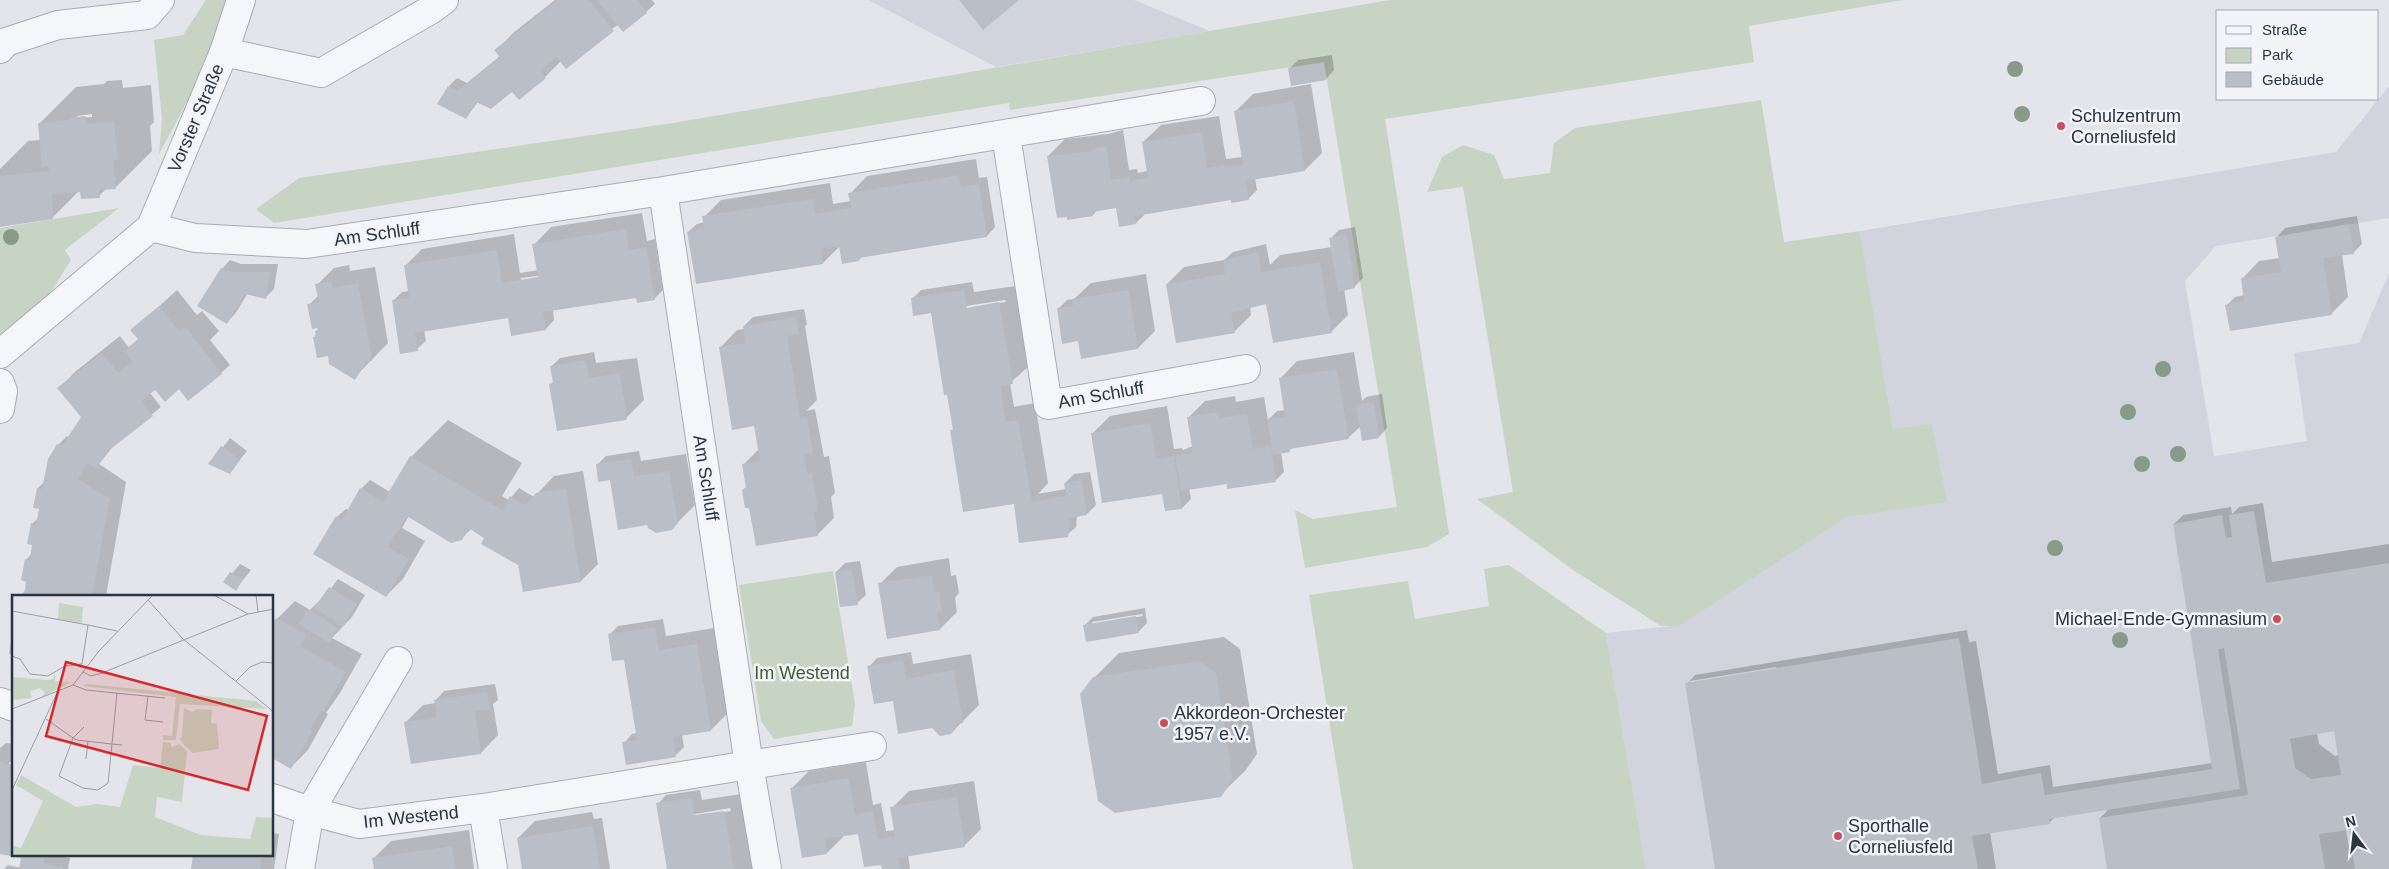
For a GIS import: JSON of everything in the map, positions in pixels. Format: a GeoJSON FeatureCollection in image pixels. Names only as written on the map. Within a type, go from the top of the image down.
{"type":"FeatureCollection","features":[{"type":"Feature","properties":{"kind":"street"},"geometry":{"type":"LineString","coordinates":[[0,48],[6,42],[58,25],[147,15],[160,0]]}},
{"type":"Feature","properties":{"kind":"street"},"geometry":{"type":"LineString","coordinates":[[224,52],[241,0]]}},
{"type":"Feature","properties":{"kind":"street","name":"Vorster Straße"},"geometry":{"type":"LineString","coordinates":[[0,354],[151,227],[224,52],[321,73],[432,9],[444,0]]}},
{"type":"Feature","properties":{"kind":"street","name":"Am Schluff"},"geometry":{"type":"LineString","coordinates":[[151,227],[195,238],[307,244],[663,191],[1201,101]]}},
{"type":"Feature","properties":{"kind":"street","name":"Am Schluff"},"geometry":{"type":"LineString","coordinates":[[1006,135],[1048,405],[1246,369]]}},
{"type":"Feature","properties":{"kind":"street","name":"Am Schluff"},"geometry":{"type":"LineString","coordinates":[[663,191],[749,765]]}},
{"type":"Feature","properties":{"kind":"street"},"geometry":{"type":"LineString","coordinates":[[0,383],[3,391],[0,409]]}},
{"type":"Feature","properties":{"kind":"street"},"geometry":{"type":"LineString","coordinates":[[300,869],[310,811],[398,661]]}},
{"type":"Feature","properties":{"kind":"street"},"geometry":{"type":"LineString","coordinates":[[0,702],[12,706]]}},
{"type":"Feature","properties":{"kind":"street","name":"Im Westend"},"geometry":{"type":"LineString","coordinates":[[274,799],[310,811],[359,824],[483,808],[872,746]]}},
{"type":"Feature","properties":{"kind":"street"},"geometry":{"type":"LineString","coordinates":[[749,765],[767,869]]}},
{"type":"Feature","properties":{"kind":"street","name":"Im Westend"},"geometry":{"type":"LineString","coordinates":[[483,808],[493,869]]}},
{"type":"Feature","properties":{"kind":"shaded area"},"geometry":{"type":"Polygon","coordinates":[[[868,0],[1134,0],[1210,31],[996,67],[868,0]]]}},
{"type":"Feature","properties":{"kind":"shaded area"},"geometry":{"type":"Polygon","coordinates":[[[2389,86],[2389,218],[2216,246],[2185,281],[2214,456],[2307,441],[2294,353],[2359,343],[2389,273],[2389,869],[1646,869],[1606,633],[1680,625],[1847,517],[1947,501],[1893,429],[1860,231],[2336,152],[2389,86]]]}},
{"type":"Feature","properties":{"kind":"green space"},"geometry":{"type":"Polygon","coordinates":[[[206,0],[228,0],[207,65],[159,154],[162,119],[154,40],[183,35],[206,0]]]}},
{"type":"Feature","properties":{"kind":"green space"},"geometry":{"type":"Polygon","coordinates":[[[1390,0],[1903,0],[1749,26],[1754,62],[1385,119],[1449,534],[1427,547],[1305,568],[1295,510],[1313,519],[1397,507],[1324,62],[1010,110],[1009,103],[274,223],[256,209],[299,178],[673,123],[1390,0]]]}},
{"type":"Feature","properties":{"kind":"green space"},"geometry":{"type":"Polygon","coordinates":[[[1761,100],[1784,242],[1860,231],[1893,429],[1932,424],[1947,502],[1847,517],[1679,626],[1661,626],[1570,568],[1477,499],[1513,492],[1463,187],[1427,192],[1442,157],[1463,145],[1494,155],[1504,179],[1550,173],[1554,143],[1575,128],[1761,100]]]}},
{"type":"Feature","properties":{"kind":"green space"},"geometry":{"type":"Polygon","coordinates":[[[119,208],[65,250],[71,260],[48,297],[0,334],[0,228],[119,208]]]}},
{"type":"Feature","properties":{"kind":"green space"},"geometry":{"type":"Polygon","coordinates":[[[1509,565],[1606,633],[1646,869],[1353,869],[1309,595],[1408,581],[1415,619],[1489,606],[1484,569],[1509,565]]]}},
{"type":"Feature","properties":{"kind":"green space","name":"Im Westend"},"geometry":{"type":"Polygon","coordinates":[[[833,571],[855,704],[852,726],[774,739],[761,721],[739,585],[833,571]]]}},
{"type":"Feature","properties":{"kind":"building"},"geometry":{"type":"Polygon","coordinates":[[[558,0],[589,0],[614,31],[566,69],[557,57],[540,71],[546,78],[519,100],[512,92],[491,109],[476,102],[466,119],[437,104],[448,86],[457,91],[500,57],[494,50],[558,0]]]}},
{"type":"Feature","properties":{"kind":"building"},"geometry":{"type":"Polygon","coordinates":[[[597,0],[637,0],[647,13],[623,32],[597,0]]]}},
{"type":"Feature","properties":{"kind":"building"},"geometry":{"type":"Polygon","coordinates":[[[959,0],[1019,0],[983,30],[959,0]]]}},
{"type":"Feature","properties":{"kind":"building"},"geometry":{"type":"Polygon","coordinates":[[[1324,63],[1326,80],[1291,86],[1288,68],[1324,63]]]}},
{"type":"Feature","properties":{"kind":"building"},"geometry":{"type":"Polygon","coordinates":[[[1294,101],[1305,171],[1246,181],[1249,200],[1231,203],[1231,200],[1135,216],[1136,224],[1119,227],[1116,208],[1093,212],[1093,216],[1067,220],[1067,217],[1057,218],[1047,156],[1092,151],[1092,149],[1106,146],[1111,180],[1129,177],[1130,181],[1148,178],[1142,142],[1202,132],[1207,168],[1243,165],[1234,111],[1294,101]]]}},
{"type":"Feature","properties":{"kind":"building"},"geometry":{"type":"Polygon","coordinates":[[[85,116],[86,124],[114,121],[118,160],[113,160],[116,189],[99,190],[100,198],[81,199],[80,192],[52,194],[53,219],[0,227],[0,176],[49,171],[48,166],[42,167],[38,123],[69,120],[69,118],[85,116]]]}},
{"type":"Feature","properties":{"kind":"building"},"geometry":{"type":"Polygon","coordinates":[[[959,175],[961,187],[979,184],[987,237],[859,258],[859,261],[842,264],[839,246],[821,249],[823,264],[696,284],[687,232],[704,228],[702,216],[813,199],[815,214],[851,208],[848,193],[959,175]]]}},
{"type":"Feature","properties":{"kind":"building"},"geometry":{"type":"Polygon","coordinates":[[[2349,224],[2354,254],[2323,258],[2332,315],[2230,331],[2225,305],[2244,301],[2241,278],[2281,272],[2275,237],[2349,224]]]}},
{"type":"Feature","properties":{"kind":"building"},"geometry":{"type":"Polygon","coordinates":[[[626,229],[629,250],[646,247],[655,300],[637,303],[636,298],[543,312],[546,330],[511,336],[508,318],[415,333],[418,351],[400,354],[392,300],[409,298],[404,265],[497,250],[502,283],[538,277],[532,244],[626,229]]]}},
{"type":"Feature","properties":{"kind":"building"},"geometry":{"type":"Polygon","coordinates":[[[1347,235],[1355,288],[1338,292],[1329,238],[1347,235]]]}},
{"type":"Feature","properties":{"kind":"building"},"geometry":{"type":"Polygon","coordinates":[[[1258,252],[1261,272],[1320,262],[1332,333],[1273,343],[1266,304],[1231,313],[1235,333],[1176,343],[1166,284],[1225,274],[1223,260],[1258,252]]]}},
{"type":"Feature","properties":{"kind":"building"},"geometry":{"type":"Polygon","coordinates":[[[221,268],[232,272],[270,272],[266,299],[245,294],[227,324],[197,306],[221,268]]]}},
{"type":"Feature","properties":{"kind":"building"},"geometry":{"type":"Polygon","coordinates":[[[332,281],[333,288],[358,283],[372,361],[366,362],[355,380],[329,364],[328,356],[317,358],[313,337],[316,337],[315,331],[318,330],[317,328],[312,329],[307,304],[319,302],[315,284],[332,281]]]}},
{"type":"Feature","properties":{"kind":"building"},"geometry":{"type":"Polygon","coordinates":[[[964,290],[967,308],[999,302],[1013,384],[1001,386],[1003,404],[1006,422],[1018,420],[1032,502],[1066,496],[1064,483],[1082,480],[1087,515],[1070,518],[1068,537],[1019,543],[1014,504],[963,512],[950,430],[953,430],[947,395],[944,395],[931,313],[913,316],[911,298],[964,290]]]}},
{"type":"Feature","properties":{"kind":"building"},"geometry":{"type":"Polygon","coordinates":[[[1129,290],[1138,349],[1081,359],[1078,341],[1062,344],[1057,308],[1073,306],[1072,299],[1129,290]]]}},
{"type":"Feature","properties":{"kind":"building"},"geometry":{"type":"Polygon","coordinates":[[[159,306],[179,331],[185,327],[222,374],[188,401],[179,389],[165,402],[155,390],[141,401],[153,416],[108,451],[96,469],[87,463],[78,479],[110,499],[92,595],[24,595],[26,582],[21,580],[25,559],[30,561],[32,545],[27,544],[31,523],[36,525],[39,509],[33,508],[37,488],[42,489],[48,459],[57,444],[62,446],[81,417],[57,388],[102,353],[118,373],[132,362],[124,351],[138,339],[130,330],[159,306]]]}},
{"type":"Feature","properties":{"kind":"building"},"geometry":{"type":"Polygon","coordinates":[[[796,317],[799,334],[787,336],[800,418],[807,417],[813,453],[804,454],[807,473],[812,473],[818,511],[814,512],[818,536],[756,546],[749,508],[745,508],[742,490],[746,488],[742,464],[760,461],[754,426],[732,430],[719,347],[746,343],[743,326],[796,317]]]}},
{"type":"Feature","properties":{"kind":"building"},"geometry":{"type":"Polygon","coordinates":[[[586,360],[589,378],[618,373],[620,375],[627,418],[626,420],[557,431],[549,384],[553,383],[550,366],[586,360]]]}},
{"type":"Feature","properties":{"kind":"building"},"geometry":{"type":"Polygon","coordinates":[[[1337,369],[1349,439],[1290,449],[1290,452],[1273,455],[1267,419],[1285,417],[1279,378],[1337,369]]]}},
{"type":"Feature","properties":{"kind":"building"},"geometry":{"type":"Polygon","coordinates":[[[1374,402],[1379,438],[1362,441],[1356,405],[1374,402]]]}},
{"type":"Feature","properties":{"kind":"building"},"geometry":{"type":"Polygon","coordinates":[[[1218,412],[1219,418],[1247,414],[1253,449],[1271,446],[1276,482],[1227,489],[1227,484],[1181,491],[1175,456],[1193,453],[1187,417],[1218,412]]]}},
{"type":"Feature","properties":{"kind":"building"},"geometry":{"type":"Polygon","coordinates":[[[1150,423],[1156,459],[1174,456],[1182,509],[1165,511],[1162,494],[1102,503],[1091,433],[1150,423]]]}},
{"type":"Feature","properties":{"kind":"building"},"geometry":{"type":"Polygon","coordinates":[[[221,446],[240,460],[230,474],[208,464],[221,446]]]}},
{"type":"Feature","properties":{"kind":"building"},"geometry":{"type":"Polygon","coordinates":[[[410,456],[502,510],[510,496],[525,505],[536,493],[566,488],[581,582],[523,592],[518,565],[481,544],[484,538],[469,528],[462,540],[451,543],[407,516],[388,547],[409,559],[386,597],[313,554],[336,516],[342,520],[360,488],[383,502],[410,456]]]}},
{"type":"Feature","properties":{"kind":"building"},"geometry":{"type":"Polygon","coordinates":[[[631,459],[634,476],[669,471],[678,523],[672,530],[656,533],[648,528],[647,525],[618,530],[610,480],[598,482],[596,464],[631,459]]]}},
{"type":"Feature","properties":{"kind":"building"},"geometry":{"type":"Polygon","coordinates":[[[2254,511],[2266,583],[2389,563],[2389,869],[2355,869],[2349,830],[2319,834],[2325,869],[2107,869],[2099,818],[2248,795],[2224,648],[2218,649],[2240,789],[2049,819],[2050,824],[1972,836],[1978,869],[1715,869],[1685,683],[1959,638],[1982,784],[2041,773],[2045,795],[2212,769],[2173,524],[2222,515],[2226,538],[2232,537],[2229,515],[2254,511]],[[2334,731],[2290,739],[2295,768],[2311,779],[2341,775],[2334,731]]]}},
{"type":"Feature","properties":{"kind":"building"},"geometry":{"type":"Polygon","coordinates":[[[852,569],[858,605],[840,607],[835,572],[852,569]]]}},
{"type":"Feature","properties":{"kind":"building"},"geometry":{"type":"Polygon","coordinates":[[[230,572],[243,579],[236,591],[223,582],[230,572]]]}},
{"type":"Feature","properties":{"kind":"building"},"geometry":{"type":"Polygon","coordinates":[[[932,575],[934,592],[939,592],[942,612],[937,612],[940,630],[887,639],[878,583],[932,575]]]}},
{"type":"Feature","properties":{"kind":"building"},"geometry":{"type":"Polygon","coordinates":[[[329,587],[357,604],[343,627],[314,608],[329,587]]]}},
{"type":"Feature","properties":{"kind":"building"},"geometry":{"type":"Polygon","coordinates":[[[308,609],[338,628],[329,643],[299,624],[308,609]]]}},
{"type":"Feature","properties":{"kind":"building"},"geometry":{"type":"Polygon","coordinates":[[[1136,616],[1139,633],[1086,642],[1083,625],[1136,616]]]}},
{"type":"Feature","properties":{"kind":"building"},"geometry":{"type":"Polygon","coordinates":[[[276,618],[306,634],[300,646],[346,672],[323,711],[321,710],[310,730],[312,732],[291,769],[274,759],[274,622],[276,618]]]}},
{"type":"Feature","properties":{"kind":"building"},"geometry":{"type":"Polygon","coordinates":[[[655,627],[659,650],[697,644],[711,731],[673,737],[676,757],[626,765],[622,742],[637,740],[624,660],[612,661],[608,634],[655,627]]]}},
{"type":"Feature","properties":{"kind":"building"},"geometry":{"type":"Polygon","coordinates":[[[12,635],[12,655],[9,654],[12,635]]]}},
{"type":"Feature","properties":{"kind":"building"},"geometry":{"type":"Polygon","coordinates":[[[903,660],[906,679],[954,670],[963,723],[956,724],[957,727],[951,734],[940,736],[932,728],[898,734],[893,701],[874,704],[867,666],[903,660]]]}},
{"type":"Feature","properties":{"kind":"building"},"geometry":{"type":"Polygon","coordinates":[[[1199,661],[1216,673],[1233,779],[1221,797],[1115,813],[1098,801],[1080,694],[1093,677],[1199,661]]]}},
{"type":"Feature","properties":{"kind":"building"},"geometry":{"type":"Polygon","coordinates":[[[487,692],[490,709],[475,711],[481,754],[411,764],[404,722],[437,717],[434,700],[487,692]]]}},
{"type":"Feature","properties":{"kind":"building"},"geometry":{"type":"Polygon","coordinates":[[[0,762],[12,765],[12,856],[45,856],[43,863],[63,867],[62,869],[19,869],[21,858],[0,854],[0,762]]]}},
{"type":"Feature","properties":{"kind":"building"},"geometry":{"type":"Polygon","coordinates":[[[849,778],[855,815],[873,811],[878,839],[895,836],[890,807],[957,797],[965,847],[898,858],[900,869],[882,869],[881,865],[864,867],[858,834],[825,839],[827,854],[802,858],[790,788],[849,778]]]}},
{"type":"Feature","properties":{"kind":"building"},"geometry":{"type":"Polygon","coordinates":[[[692,798],[695,815],[724,811],[734,869],[667,869],[656,803],[692,798]]]}},
{"type":"Feature","properties":{"kind":"building"},"geometry":{"type":"Polygon","coordinates":[[[593,826],[600,869],[522,869],[517,838],[593,826]]]}},
{"type":"Feature","properties":{"kind":"building"},"geometry":{"type":"Polygon","coordinates":[[[452,846],[455,869],[374,869],[372,858],[452,846]]]}},
{"type":"Feature","properties":{"kind":"building"},"geometry":{"type":"Polygon","coordinates":[[[193,856],[262,856],[260,869],[191,869],[193,856]]]}},
{"type":"Feature","properties":{"kind":"place","name":"Schulzentrum Corneliusfeld"},"geometry":{"type":"Point","coordinates":[2061,126]}},
{"type":"Feature","properties":{"kind":"place","name":"Michael-Ende-Gymnasium"},"geometry":{"type":"Point","coordinates":[2277,619]}},
{"type":"Feature","properties":{"kind":"place","name":"Akkordeon-Orchester 1957 e.V."},"geometry":{"type":"Point","coordinates":[1164,723]}},
{"type":"Feature","properties":{"kind":"place","name":"Sporthalle Corneliusfeld"},"geometry":{"type":"Point","coordinates":[1838,836]}}]}
